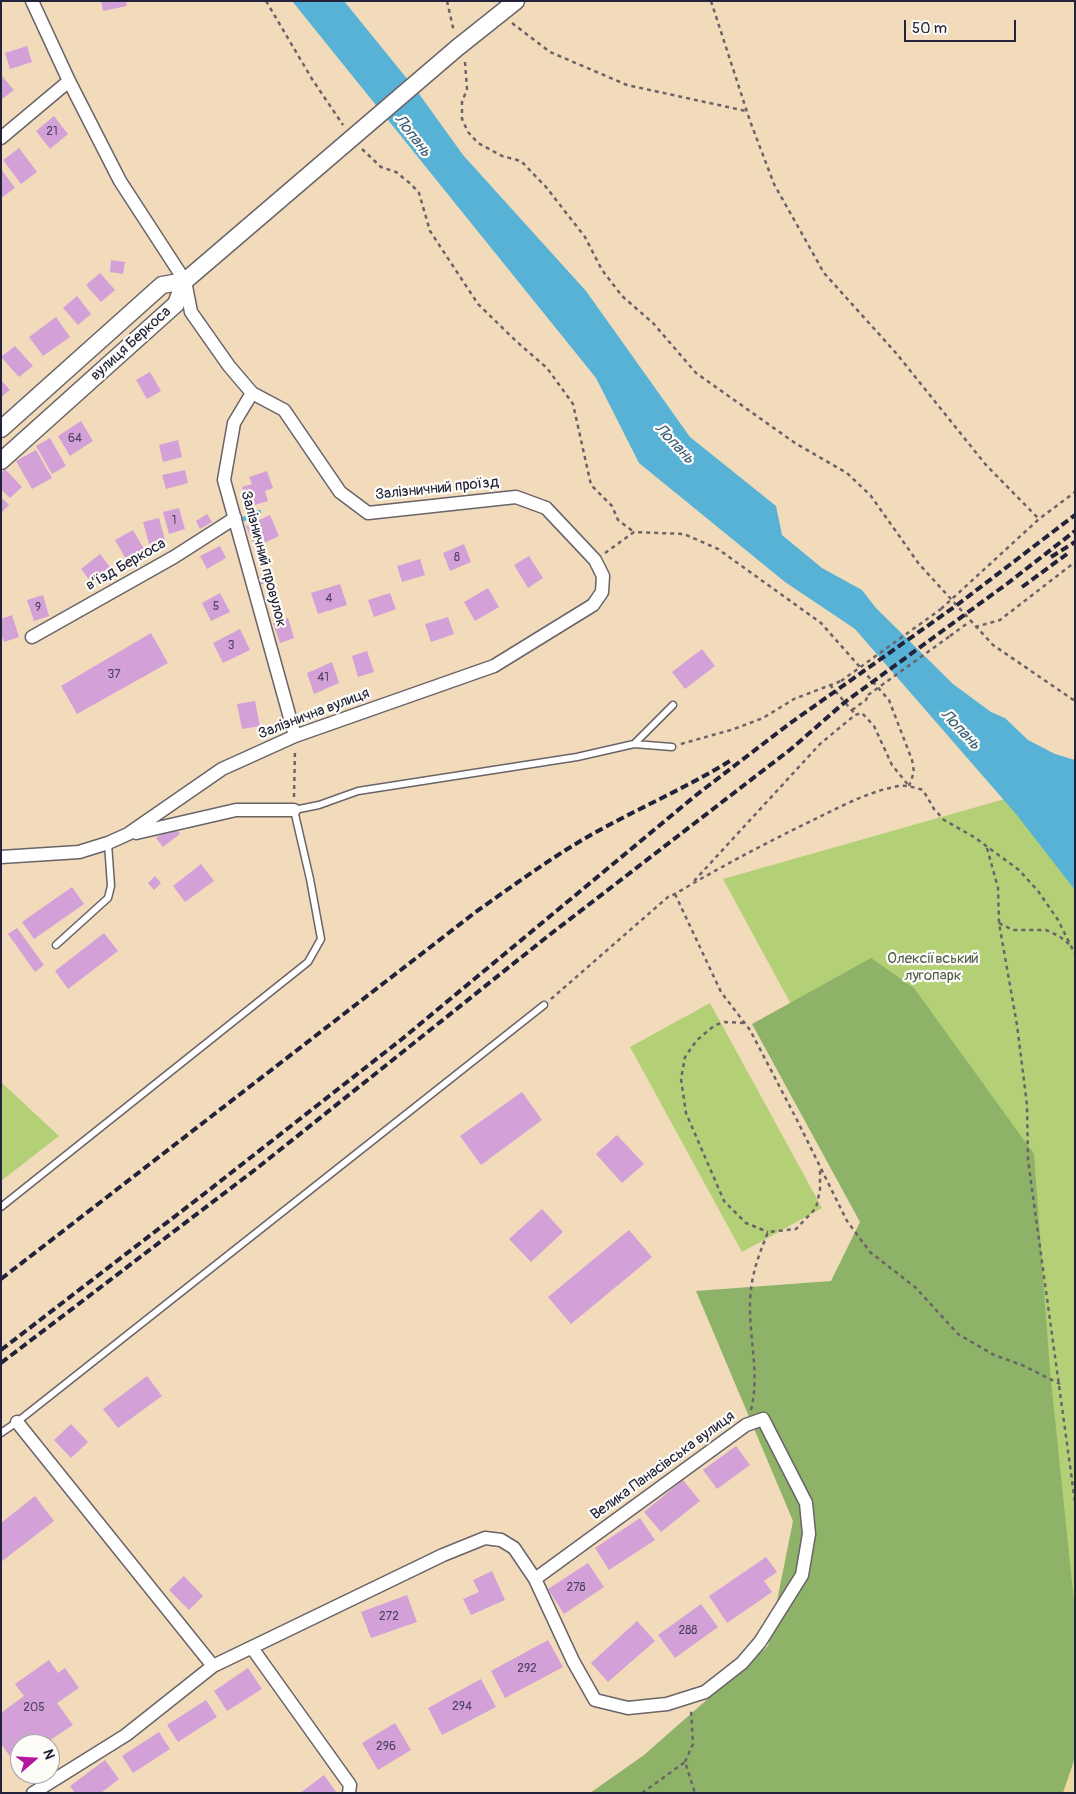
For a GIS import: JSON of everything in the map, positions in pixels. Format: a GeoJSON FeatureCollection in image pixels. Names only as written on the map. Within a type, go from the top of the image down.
{"type":"FeatureCollection","features":[{"type":"Feature","properties":{"kind":"street"},"geometry":{"type":"LineString","coordinates":[[32,1],[69,81],[120,181],[185,280],[191,312],[229,366],[252,393]]}},
{"type":"Feature","properties":{"kind":"street"},"geometry":{"type":"LineString","coordinates":[[185,280],[457,48],[516,1]]}},
{"type":"Feature","properties":{"kind":"street"},"geometry":{"type":"LineString","coordinates":[[1,138],[69,81]]}},
{"type":"Feature","properties":{"kind":"street","name":"вулиця Беркоса"},"geometry":{"type":"LineString","coordinates":[[1,429],[162,285],[185,280]]}},
{"type":"Feature","properties":{"kind":"street","name":"вулиця Беркоса"},"geometry":{"type":"LineString","coordinates":[[1,461],[176,304],[185,280]]}},
{"type":"Feature","properties":{"kind":"street","name":"Залізничний провулок"},"geometry":{"type":"LineString","coordinates":[[252,393],[234,423],[224,480],[295,736]]}},
{"type":"Feature","properties":{"kind":"street","name":"Залізничний проїзд"},"geometry":{"type":"LineString","coordinates":[[252,393],[284,410],[340,492],[368,513],[516,497],[546,508],[595,560]]}},
{"type":"Feature","properties":{"kind":"street","name":"в’їзд Беркоса"},"geometry":{"type":"LineString","coordinates":[[32,637],[236,523]]}},
{"type":"Feature","properties":{"kind":"street","name":"Залізнична вулиця"},"geometry":{"type":"LineString","coordinates":[[1,857],[80,852],[108,844],[128,834],[222,769],[295,736],[494,666],[593,604],[602,592],[603,576],[595,560]]}},
{"type":"Feature","properties":{"kind":"street"},"geometry":{"type":"LineString","coordinates":[[128,834],[236,810],[294,810]]}},
{"type":"Feature","properties":{"kind":"street","name":"Велика Панасівська вулиця"},"geometry":{"type":"LineString","coordinates":[[33,1793],[126,1735],[213,1666],[443,1554],[485,1538],[501,1540],[514,1548],[535,1578],[573,1661],[595,1700],[628,1708],[667,1704],[706,1692],[742,1663],[760,1642],[802,1575],[809,1534],[806,1503],[764,1419],[746,1425],[535,1578]]}},
{"type":"Feature","properties":{"kind":"street"},"geometry":{"type":"LineString","coordinates":[[17,1422],[213,1666]]}},
{"type":"Feature","properties":{"kind":"street"},"geometry":{"type":"LineString","coordinates":[[252,1648],[350,1785],[349,1793]]}},
{"type":"Feature","properties":{"kind":"lane"},"geometry":{"type":"LineString","coordinates":[[634,744],[673,705]]}},
{"type":"Feature","properties":{"kind":"lane"},"geometry":{"type":"LineString","coordinates":[[1,1207],[308,962],[321,939],[310,879],[294,810],[319,805],[358,791],[577,757],[634,744],[672,747]]}},
{"type":"Feature","properties":{"kind":"lane"},"geometry":{"type":"LineString","coordinates":[[56,945],[108,898],[111,886],[108,844]]}},
{"type":"Feature","properties":{"kind":"lane"},"geometry":{"type":"LineString","coordinates":[[1,1433],[544,1005]]}},
{"type":"Feature","properties":{"kind":"path"},"geometry":{"type":"LineString","coordinates":[[266,1],[312,79],[358,134],[381,167],[396,172],[419,193],[430,231],[478,304],[547,368],[573,404],[591,485],[612,506],[618,520],[634,532]]}},
{"type":"Feature","properties":{"kind":"path"},"geometry":{"type":"LineString","coordinates":[[447,1],[457,48],[466,63],[467,89],[462,102],[462,119],[468,132],[478,143],[502,156],[522,161],[585,237],[602,270],[622,296],[653,323],[696,373],[795,443],[847,473],[871,496],[919,564],[975,627],[993,645],[1075,701]]}},
{"type":"Feature","properties":{"kind":"path"},"geometry":{"type":"LineString","coordinates":[[711,1],[746,111],[774,184],[824,273],[896,353],[986,464],[1039,519]]}},
{"type":"Feature","properties":{"kind":"path"},"geometry":{"type":"LineString","coordinates":[[500,14],[550,52],[627,85],[746,111]]}},
{"type":"Feature","properties":{"kind":"path"},"geometry":{"type":"LineString","coordinates":[[672,747],[734,729],[763,718],[794,699],[841,681],[941,610],[1039,519],[1075,492]]}},
{"type":"Feature","properties":{"kind":"path"},"geometry":{"type":"LineString","coordinates":[[595,560],[634,532],[684,534],[718,549],[821,623],[890,700],[912,760],[914,772],[909,786]]}},
{"type":"Feature","properties":{"kind":"path"},"geometry":{"type":"LineString","coordinates":[[975,627],[1000,620],[1075,562]]}},
{"type":"Feature","properties":{"kind":"path"},"geometry":{"type":"LineString","coordinates":[[852,710],[866,700],[868,695],[970,621]]}},
{"type":"Feature","properties":{"kind":"path"},"geometry":{"type":"LineString","coordinates":[[830,685],[855,715]]}},
{"type":"Feature","properties":{"kind":"path"},"geometry":{"type":"LineString","coordinates":[[692,884],[820,744],[855,715],[862,713],[874,726],[892,765],[909,786]]}},
{"type":"Feature","properties":{"kind":"path"},"geometry":{"type":"LineString","coordinates":[[294,810],[295,736]]}},
{"type":"Feature","properties":{"kind":"path"},"geometry":{"type":"LineString","coordinates":[[544,1005],[668,897],[752,850],[861,797],[894,786],[909,786],[923,790],[934,809],[944,820],[1019,870],[1038,891],[1058,920],[1075,954]]}},
{"type":"Feature","properties":{"kind":"path"},"geometry":{"type":"LineString","coordinates":[[987,847],[998,888],[999,923],[1017,1025],[1027,1105],[1028,1160],[1075,1502]]}},
{"type":"Feature","properties":{"kind":"path"},"geometry":{"type":"LineString","coordinates":[[675,894],[721,992],[750,1030],[847,1221],[870,1252],[915,1287],[958,1334],[994,1355],[1022,1365],[1060,1384]]}},
{"type":"Feature","properties":{"kind":"path"},"geometry":{"type":"LineString","coordinates":[[999,923],[1013,930],[1046,930],[1070,945]]}},
{"type":"Feature","properties":{"kind":"path"},"geometry":{"type":"LineString","coordinates":[[744,1023],[725,1022],[715,1026],[697,1040],[685,1057],[681,1080],[686,1113],[724,1201],[746,1223],[768,1232],[796,1229],[816,1208],[820,1190],[820,1167]]}},
{"type":"Feature","properties":{"kind":"path"},"geometry":{"type":"LineString","coordinates":[[746,1425],[756,1381],[750,1303],[754,1268],[768,1232]]}},
{"type":"Feature","properties":{"kind":"path"},"geometry":{"type":"LineString","coordinates":[[642,1793],[685,1762],[693,1744],[690,1697]]}},
{"type":"Feature","properties":{"kind":"path"},"geometry":{"type":"LineString","coordinates":[[685,1762],[694,1793]]}},
{"type":"Feature","properties":{"kind":"green space","name":"Олексіївський лугопарк"},"geometry":{"type":"Polygon","coordinates":[[[1075,779],[1075,1793],[616,1793],[822,1648],[895,1196],[723,879],[1075,779]]]}},
{"type":"Feature","properties":{"kind":"green space","name":"Олексіївський лугопарк"},"geometry":{"type":"Polygon","coordinates":[[[871,958],[914,988],[1034,1154],[1050,1371],[1075,1611],[1075,1758],[1063,1793],[590,1793],[644,1755],[768,1646],[793,1521],[696,1291],[831,1281],[860,1222],[752,1024],[871,958]]]}},
{"type":"Feature","properties":{"kind":"green space"},"geometry":{"type":"Polygon","coordinates":[[[710,1003],[822,1208],[742,1252],[630,1047],[710,1003]]]}},
{"type":"Feature","properties":{"kind":"green space"},"geometry":{"type":"Polygon","coordinates":[[[1,1082],[59,1136],[1,1181],[1,1082]]]}},
{"type":"Feature","properties":{"kind":"sand"},"geometry":{"type":"Polygon","coordinates":[[[1075,1758],[1075,1793],[1063,1793],[1075,1758]]]}},
{"type":"Feature","properties":{"kind":"water","name":"Лопань"},"geometry":{"type":"Polygon","coordinates":[[[292,1],[344,1],[417,91],[463,155],[586,291],[690,437],[776,506],[782,535],[822,568],[862,590],[876,608],[953,684],[991,712],[1005,718],[1028,740],[1055,754],[1075,760],[1075,890],[1016,814],[855,629],[785,582],[639,463],[596,378],[292,1]]]}},
{"type":"Feature","properties":{"kind":"building"},"geometry":{"type":"Polygon","coordinates":[[[101,1],[126,1],[127,6],[103,11],[101,1]]]}},
{"type":"Feature","properties":{"kind":"building"},"geometry":{"type":"Polygon","coordinates":[[[27,46],[32,62],[10,69],[5,53],[27,46]]]}},
{"type":"Feature","properties":{"kind":"building"},"geometry":{"type":"Polygon","coordinates":[[[1,75],[14,90],[1,100],[1,75]]]}},
{"type":"Feature","properties":{"kind":"building"},"geometry":{"type":"Polygon","coordinates":[[[54,116],[68,134],[50,149],[36,131],[54,116]]]}},
{"type":"Feature","properties":{"kind":"building"},"geometry":{"type":"Polygon","coordinates":[[[19,148],[37,172],[21,184],[3,160],[19,148]]]}},
{"type":"Feature","properties":{"kind":"building"},"geometry":{"type":"Polygon","coordinates":[[[1,169],[15,188],[1,198],[1,169]]]}},
{"type":"Feature","properties":{"kind":"building"},"geometry":{"type":"Polygon","coordinates":[[[111,260],[125,262],[123,274],[110,272],[111,260]]]}},
{"type":"Feature","properties":{"kind":"building"},"geometry":{"type":"Polygon","coordinates":[[[100,273],[115,290],[101,302],[86,285],[100,273]]]}},
{"type":"Feature","properties":{"kind":"building"},"geometry":{"type":"Polygon","coordinates":[[[77,296],[91,314],[78,325],[63,308],[77,296]]]}},
{"type":"Feature","properties":{"kind":"building"},"geometry":{"type":"Polygon","coordinates":[[[56,317],[70,337],[43,356],[29,337],[56,317]]]}},
{"type":"Feature","properties":{"kind":"building"},"geometry":{"type":"Polygon","coordinates":[[[15,346],[33,366],[19,377],[1,357],[15,346]]]}},
{"type":"Feature","properties":{"kind":"building"},"geometry":{"type":"Polygon","coordinates":[[[150,372],[161,391],[147,399],[136,380],[150,372]]]}},
{"type":"Feature","properties":{"kind":"building"},"geometry":{"type":"Polygon","coordinates":[[[1,380],[10,390],[1,397],[1,380]]]}},
{"type":"Feature","properties":{"kind":"building"},"geometry":{"type":"Polygon","coordinates":[[[81,421],[93,441],[70,456],[58,436],[81,421]]]}},
{"type":"Feature","properties":{"kind":"building"},"geometry":{"type":"Polygon","coordinates":[[[50,438],[66,466],[52,474],[36,446],[50,438]]]}},
{"type":"Feature","properties":{"kind":"building"},"geometry":{"type":"Polygon","coordinates":[[[178,440],[182,457],[163,462],[159,445],[178,440]]]}},
{"type":"Feature","properties":{"kind":"building"},"geometry":{"type":"Polygon","coordinates":[[[36,450],[52,478],[32,489],[16,461],[36,450]]]}},
{"type":"Feature","properties":{"kind":"building"},"geometry":{"type":"Polygon","coordinates":[[[5,469],[22,487],[10,498],[1,489],[1,473],[5,469]]]}},
{"type":"Feature","properties":{"kind":"building"},"geometry":{"type":"Polygon","coordinates":[[[185,470],[188,483],[166,489],[162,475],[185,470]]]}},
{"type":"Feature","properties":{"kind":"building"},"geometry":{"type":"Polygon","coordinates":[[[267,471],[273,488],[265,491],[268,501],[248,507],[242,487],[252,484],[249,477],[267,471]]]}},
{"type":"Feature","properties":{"kind":"building"},"geometry":{"type":"Polygon","coordinates":[[[1,497],[9,505],[1,513],[1,497]]]}},
{"type":"Feature","properties":{"kind":"building"},"geometry":{"type":"Polygon","coordinates":[[[179,508],[185,529],[169,534],[163,512],[179,508]]]}},
{"type":"Feature","properties":{"kind":"building"},"geometry":{"type":"Polygon","coordinates":[[[207,514],[212,522],[200,529],[196,521],[207,514]]]}},
{"type":"Feature","properties":{"kind":"building"},"geometry":{"type":"Polygon","coordinates":[[[270,515],[279,536],[255,547],[246,526],[270,515]]]}},
{"type":"Feature","properties":{"kind":"building"},"geometry":{"type":"Polygon","coordinates":[[[159,518],[165,540],[149,544],[143,522],[159,518]]]}},
{"type":"Feature","properties":{"kind":"building"},"geometry":{"type":"Polygon","coordinates":[[[133,530],[144,549],[126,559],[115,540],[133,530]]]}},
{"type":"Feature","properties":{"kind":"building"},"geometry":{"type":"Polygon","coordinates":[[[464,544],[471,562],[450,571],[443,553],[464,544]]]}},
{"type":"Feature","properties":{"kind":"building"},"geometry":{"type":"Polygon","coordinates":[[[220,546],[226,558],[207,569],[200,556],[220,546]]]}},
{"type":"Feature","properties":{"kind":"building"},"geometry":{"type":"Polygon","coordinates":[[[100,554],[110,567],[91,582],[81,569],[100,554]]]}},
{"type":"Feature","properties":{"kind":"building"},"geometry":{"type":"Polygon","coordinates":[[[529,556],[543,578],[528,588],[514,565],[529,556]]]}},
{"type":"Feature","properties":{"kind":"building"},"geometry":{"type":"Polygon","coordinates":[[[420,559],[425,575],[402,582],[397,566],[420,559]]]}},
{"type":"Feature","properties":{"kind":"building"},"geometry":{"type":"Polygon","coordinates":[[[269,574],[272,581],[259,585],[257,578],[269,574]]]}},
{"type":"Feature","properties":{"kind":"building"},"geometry":{"type":"Polygon","coordinates":[[[340,584],[347,605],[318,614],[311,593],[340,584]]]}},
{"type":"Feature","properties":{"kind":"building"},"geometry":{"type":"Polygon","coordinates":[[[488,588],[499,607],[475,621],[464,602],[488,588]]]}},
{"type":"Feature","properties":{"kind":"building"},"geometry":{"type":"Polygon","coordinates":[[[220,593],[230,612],[211,621],[202,603],[220,593]]]}},
{"type":"Feature","properties":{"kind":"building"},"geometry":{"type":"Polygon","coordinates":[[[390,593],[396,609],[374,617],[368,600],[390,593]]]}},
{"type":"Feature","properties":{"kind":"building"},"geometry":{"type":"Polygon","coordinates":[[[43,595],[49,616],[34,621],[27,600],[43,595]]]}},
{"type":"Feature","properties":{"kind":"building"},"geometry":{"type":"Polygon","coordinates":[[[12,615],[19,637],[4,642],[1,634],[1,619],[12,615]]]}},
{"type":"Feature","properties":{"kind":"building"},"geometry":{"type":"Polygon","coordinates":[[[448,617],[454,634],[431,642],[425,624],[448,617]]]}},
{"type":"Feature","properties":{"kind":"building"},"geometry":{"type":"Polygon","coordinates":[[[288,618],[294,638],[280,643],[273,623],[288,618]]]}},
{"type":"Feature","properties":{"kind":"building"},"geometry":{"type":"Polygon","coordinates":[[[240,629],[250,650],[223,663],[213,643],[240,629]]]}},
{"type":"Feature","properties":{"kind":"building"},"geometry":{"type":"Polygon","coordinates":[[[151,633],[168,663],[77,714],[61,686],[151,633]]]}},
{"type":"Feature","properties":{"kind":"building"},"geometry":{"type":"Polygon","coordinates":[[[702,649],[715,666],[685,689],[672,672],[702,649]]]}},
{"type":"Feature","properties":{"kind":"building"},"geometry":{"type":"Polygon","coordinates":[[[367,651],[374,672],[358,677],[352,656],[367,651]]]}},
{"type":"Feature","properties":{"kind":"building"},"geometry":{"type":"Polygon","coordinates":[[[332,662],[339,683],[314,694],[307,673],[332,662]]]}},
{"type":"Feature","properties":{"kind":"building"},"geometry":{"type":"Polygon","coordinates":[[[255,701],[260,726],[242,729],[237,704],[255,701]]]}},
{"type":"Feature","properties":{"kind":"building"},"geometry":{"type":"Polygon","coordinates":[[[174,825],[180,834],[163,847],[156,838],[174,825]]]}},
{"type":"Feature","properties":{"kind":"building"},"geometry":{"type":"Polygon","coordinates":[[[201,864],[214,881],[185,902],[173,886],[201,864]]]}},
{"type":"Feature","properties":{"kind":"building"},"geometry":{"type":"Polygon","coordinates":[[[155,876],[161,883],[154,890],[148,883],[155,876]]]}},
{"type":"Feature","properties":{"kind":"building"},"geometry":{"type":"Polygon","coordinates":[[[72,887],[84,904],[34,939],[22,922],[72,887]]]}},
{"type":"Feature","properties":{"kind":"building"},"geometry":{"type":"Polygon","coordinates":[[[17,928],[44,965],[35,972],[8,934],[17,928]]]}},
{"type":"Feature","properties":{"kind":"building"},"geometry":{"type":"Polygon","coordinates":[[[104,933],[118,951],[68,989],[55,971],[104,933]]]}},
{"type":"Feature","properties":{"kind":"building"},"geometry":{"type":"Polygon","coordinates":[[[522,1092],[542,1120],[481,1165],[460,1136],[522,1092]]]}},
{"type":"Feature","properties":{"kind":"building"},"geometry":{"type":"Polygon","coordinates":[[[617,1135],[644,1164],[622,1183],[596,1154],[617,1135]]]}},
{"type":"Feature","properties":{"kind":"building"},"geometry":{"type":"Polygon","coordinates":[[[542,1209],[563,1232],[531,1262],[509,1239],[542,1209]]]}},
{"type":"Feature","properties":{"kind":"building"},"geometry":{"type":"Polygon","coordinates":[[[629,1230],[652,1257],[571,1324],[548,1297],[629,1230]]]}},
{"type":"Feature","properties":{"kind":"building"},"geometry":{"type":"Polygon","coordinates":[[[147,1376],[162,1396],[118,1428],[103,1409],[147,1376]]]}},
{"type":"Feature","properties":{"kind":"building"},"geometry":{"type":"Polygon","coordinates":[[[71,1424],[88,1442],[71,1458],[54,1440],[71,1424]]]}},
{"type":"Feature","properties":{"kind":"building"},"geometry":{"type":"Polygon","coordinates":[[[736,1446],[750,1465],[717,1489],[703,1470],[736,1446]]]}},
{"type":"Feature","properties":{"kind":"building"},"geometry":{"type":"Polygon","coordinates":[[[683,1480],[700,1501],[661,1532],[644,1512],[683,1480]]]}},
{"type":"Feature","properties":{"kind":"building"},"geometry":{"type":"Polygon","coordinates":[[[35,1496],[54,1521],[1,1562],[1,1523],[35,1496]]]}},
{"type":"Feature","properties":{"kind":"building"},"geometry":{"type":"Polygon","coordinates":[[[640,1518],[655,1540],[609,1570],[595,1548],[640,1518]]]}},
{"type":"Feature","properties":{"kind":"building"},"geometry":{"type":"Polygon","coordinates":[[[766,1557],[777,1572],[764,1581],[772,1592],[727,1623],[709,1596],[766,1557]]]}},
{"type":"Feature","properties":{"kind":"building"},"geometry":{"type":"Polygon","coordinates":[[[588,1563],[604,1587],[564,1614],[548,1589],[588,1563]]]}},
{"type":"Feature","properties":{"kind":"building"},"geometry":{"type":"Polygon","coordinates":[[[492,1571],[505,1600],[471,1615],[463,1599],[479,1592],[473,1580],[492,1571]]]}},
{"type":"Feature","properties":{"kind":"building"},"geometry":{"type":"Polygon","coordinates":[[[184,1576],[203,1596],[189,1610],[169,1590],[184,1576]]]}},
{"type":"Feature","properties":{"kind":"building"},"geometry":{"type":"Polygon","coordinates":[[[407,1595],[417,1622],[371,1638],[361,1612],[407,1595]]]}},
{"type":"Feature","properties":{"kind":"building"},"geometry":{"type":"Polygon","coordinates":[[[701,1604],[718,1627],[675,1658],[658,1635],[701,1604]]]}},
{"type":"Feature","properties":{"kind":"building"},"geometry":{"type":"Polygon","coordinates":[[[637,1621],[655,1641],[608,1682],[591,1663],[637,1621]]]}},
{"type":"Feature","properties":{"kind":"building"},"geometry":{"type":"Polygon","coordinates":[[[548,1640],[563,1667],[505,1698],[491,1671],[548,1640]]]}},
{"type":"Feature","properties":{"kind":"building"},"geometry":{"type":"Polygon","coordinates":[[[49,1660],[58,1673],[65,1668],[79,1688],[57,1703],[73,1725],[59,1734],[10,1734],[10,1756],[1,1744],[1,1713],[24,1696],[15,1684],[49,1660]]]}},
{"type":"Feature","properties":{"kind":"building"},"geometry":{"type":"Polygon","coordinates":[[[248,1668],[262,1689],[227,1711],[214,1691],[248,1668]]]}},
{"type":"Feature","properties":{"kind":"building"},"geometry":{"type":"Polygon","coordinates":[[[481,1679],[496,1707],[442,1735],[428,1708],[481,1679]]]}},
{"type":"Feature","properties":{"kind":"building"},"geometry":{"type":"Polygon","coordinates":[[[206,1700],[217,1717],[178,1742],[167,1725],[206,1700]]]}},
{"type":"Feature","properties":{"kind":"building"},"geometry":{"type":"Polygon","coordinates":[[[395,1723],[411,1750],[378,1770],[362,1743],[395,1723]]]}},
{"type":"Feature","properties":{"kind":"building"},"geometry":{"type":"Polygon","coordinates":[[[159,1732],[170,1749],[133,1773],[122,1756],[159,1732]]]}},
{"type":"Feature","properties":{"kind":"building"},"geometry":{"type":"Polygon","coordinates":[[[105,1760],[119,1779],[101,1793],[75,1793],[70,1786],[105,1760]]]}},
{"type":"Feature","properties":{"kind":"building"},"geometry":{"type":"Polygon","coordinates":[[[324,1775],[336,1792],[300,1793],[324,1775]]]}},
{"type":"Feature","properties":{"kind":"waterway"},"geometry":{"type":"LineString","coordinates":[[237,522],[259,512]]}},
{"type":"Feature","properties":{"kind":"railway"},"geometry":{"type":"LineString","coordinates":[[1,1350],[402,1039],[695,796],[789,724],[957,605],[1075,515]]}},
{"type":"Feature","properties":{"kind":"railway"},"geometry":{"type":"LineString","coordinates":[[1,1363],[256,1169],[548,936],[791,749],[845,702],[1008,583],[1075,531]]}},
{"type":"Feature","properties":{"kind":"railway"},"geometry":{"type":"LineString","coordinates":[[1051,557],[1075,542]]}},
{"type":"Feature","properties":{"kind":"railway"},"geometry":{"type":"LineString","coordinates":[[1022,587],[1067,554]]}},
{"type":"Feature","properties":{"kind":"railway"},"geometry":{"type":"LineString","coordinates":[[1,1279],[477,911],[582,840],[733,759]]}}]}
